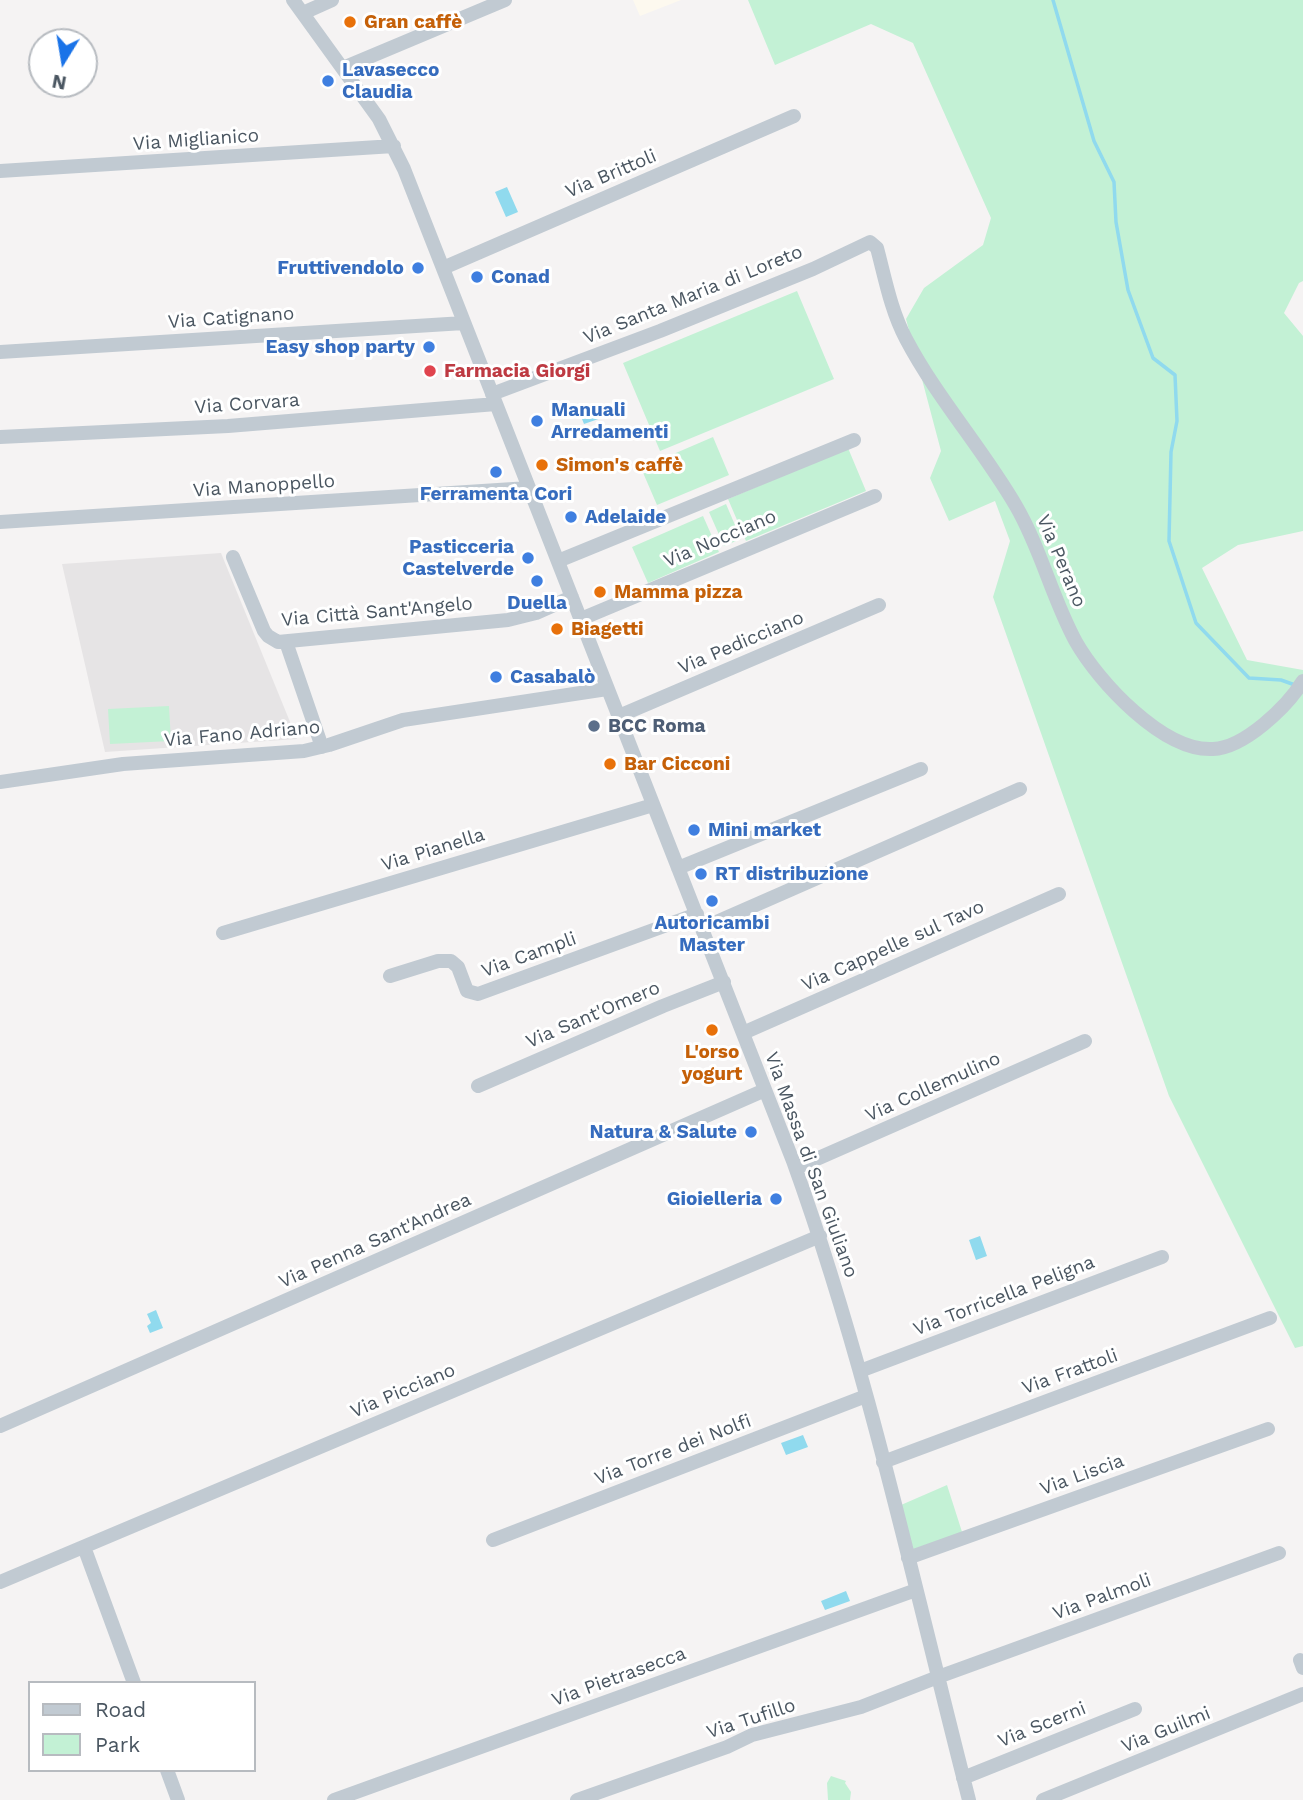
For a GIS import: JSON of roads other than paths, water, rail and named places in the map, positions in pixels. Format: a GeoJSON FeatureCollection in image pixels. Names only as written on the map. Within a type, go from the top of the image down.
{"type":"FeatureCollection","features":[{"type":"Feature","properties":{"kind":"street","name":"Via Massa di San Giuliano"},"geometry":{"type":"LineString","coordinates":[[293,0],[379,119],[394,146],[796,1168],[820,1236],[860,1371],[969,1800]]}},
{"type":"Feature","properties":{"kind":"street"},"geometry":{"type":"LineString","coordinates":[[303,13],[332,0]]}},
{"type":"Feature","properties":{"kind":"street"},"geometry":{"type":"LineString","coordinates":[[343,68],[505,0]]}},
{"type":"Feature","properties":{"kind":"street","name":"Via Brittoli"},"geometry":{"type":"LineString","coordinates":[[443,268],[794,116]]}},
{"type":"Feature","properties":{"kind":"street","name":"Via Miglianico"},"geometry":{"type":"LineString","coordinates":[[0,172],[394,146]]}},
{"type":"Feature","properties":{"kind":"street","name":"Via Santa Maria di Loreto"},"geometry":{"type":"LineString","coordinates":[[494,399],[813,269],[867,242]]}},
{"type":"Feature","properties":{"kind":"street","name":"Via Perano"},"geometry":{"type":"LineString","coordinates":[[867,242],[877,248],[896,316],[906,340],[1014,502],[1075,640],[1094,668],[1118,695],[1143,718],[1170,737],[1191,746],[1211,750],[1227,747],[1250,733],[1287,704],[1301,685]]}},
{"type":"Feature","properties":{"kind":"street","name":"Via Catignano"},"geometry":{"type":"LineString","coordinates":[[0,352],[464,323]]}},
{"type":"Feature","properties":{"kind":"street","name":"Via Corvara"},"geometry":{"type":"LineString","coordinates":[[0,437],[228,426],[494,399]]}},
{"type":"Feature","properties":{"kind":"street"},"geometry":{"type":"LineString","coordinates":[[558,561],[854,440]]}},
{"type":"Feature","properties":{"kind":"street","name":"Via Manoppello"},"geometry":{"type":"LineString","coordinates":[[0,522],[529,488]]}},
{"type":"Feature","properties":{"kind":"street","name":"Via Nocciano"},"geometry":{"type":"LineString","coordinates":[[581,619],[875,496]]}},
{"type":"Feature","properties":{"kind":"street","name":"Via Città Sant'Angelo"},"geometry":{"type":"LineString","coordinates":[[233,557],[264,631],[273,640],[286,642],[508,620],[529,615],[572,597]]}},
{"type":"Feature","properties":{"kind":"street","name":"Via Pedicciano"},"geometry":{"type":"LineString","coordinates":[[619,716],[879,605]]}},
{"type":"Feature","properties":{"kind":"street"},"geometry":{"type":"LineString","coordinates":[[286,642],[322,747]]}},
{"type":"Feature","properties":{"kind":"street","name":"Via Fano Adriano"},"geometry":{"type":"LineString","coordinates":[[0,782],[123,764],[295,752],[322,747],[409,719],[607,689]]}},
{"type":"Feature","properties":{"kind":"street"},"geometry":{"type":"LineString","coordinates":[[678,868],[921,769]]}},
{"type":"Feature","properties":{"kind":"street"},"geometry":{"type":"LineString","coordinates":[[703,928],[1020,789]]}},
{"type":"Feature","properties":{"kind":"street","name":"Via Pianella"},"geometry":{"type":"LineString","coordinates":[[223,933],[653,805]]}},
{"type":"Feature","properties":{"kind":"street","name":"Via Cappelle sul Tavo"},"geometry":{"type":"LineString","coordinates":[[743,1033],[1059,894]]}},
{"type":"Feature","properties":{"kind":"street","name":"Via Campli"},"geometry":{"type":"LineString","coordinates":[[390,976],[442,960],[451,961],[458,967],[467,991],[478,994],[697,914]]}},
{"type":"Feature","properties":{"kind":"street","name":"Via Sant'Omero"},"geometry":{"type":"LineString","coordinates":[[478,1086],[724,982]]}},
{"type":"Feature","properties":{"kind":"street","name":"Via Collemulino"},"geometry":{"type":"LineString","coordinates":[[796,1168],[1085,1041]]}},
{"type":"Feature","properties":{"kind":"street","name":"Via Penna Sant'Andrea"},"geometry":{"type":"LineString","coordinates":[[0,1426],[765,1090]]}},
{"type":"Feature","properties":{"kind":"street","name":"Via Picciano"},"geometry":{"type":"LineString","coordinates":[[0,1582],[820,1236]]}},
{"type":"Feature","properties":{"kind":"street","name":"Via Torricella Peligna"},"geometry":{"type":"LineString","coordinates":[[860,1371],[1162,1257]]}},
{"type":"Feature","properties":{"kind":"street","name":"Via Frattoli"},"geometry":{"type":"LineString","coordinates":[[883,1462],[1270,1318]]}},
{"type":"Feature","properties":{"kind":"street","name":"Via Torre dei Nolfi"},"geometry":{"type":"LineString","coordinates":[[493,1540],[866,1396]]}},
{"type":"Feature","properties":{"kind":"street","name":"Via Liscia"},"geometry":{"type":"LineString","coordinates":[[908,1558],[1268,1429]]}},
{"type":"Feature","properties":{"kind":"street"},"geometry":{"type":"LineString","coordinates":[[84,1547],[133,1681]]}},
{"type":"Feature","properties":{"kind":"street","name":"Via Palmoli"},"geometry":{"type":"LineString","coordinates":[[938,1677],[1279,1553]]}},
{"type":"Feature","properties":{"kind":"street","name":"Via Pietrasecca"},"geometry":{"type":"LineString","coordinates":[[334,1800],[916,1590]]}},
{"type":"Feature","properties":{"kind":"street","name":"Via Tufillo"},"geometry":{"type":"LineString","coordinates":[[577,1800],[727,1747],[752,1735],[848,1711],[938,1677]]}},
{"type":"Feature","properties":{"kind":"street","name":"Via Guilmi"},"geometry":{"type":"LineString","coordinates":[[1043,1800],[1299,1698],[1303,1694]]}},
{"type":"Feature","properties":{"kind":"street","name":"Via Scerni"},"geometry":{"type":"LineString","coordinates":[[963,1778],[1135,1709]]}},
{"type":"Feature","properties":{"kind":"street"},"geometry":{"type":"LineString","coordinates":[[168,1772],[178,1800]]}},
{"type":"Feature","properties":{"kind":"water"},"geometry":{"type":"Polygon","coordinates":[[[507,187],[518,212],[506,217],[495,192],[507,187]]]}},
{"type":"Feature","properties":{"kind":"water"},"geometry":{"type":"Polygon","coordinates":[[[603,405],[607,416],[584,424],[582,419],[587,417],[585,412],[603,405]]]}},
{"type":"Feature","properties":{"kind":"water"},"geometry":{"type":"Polygon","coordinates":[[[980,1236],[987,1256],[976,1260],[969,1240],[980,1236]]]}},
{"type":"Feature","properties":{"kind":"water"},"geometry":{"type":"Polygon","coordinates":[[[156,1310],[163,1328],[150,1333],[147,1326],[151,1323],[147,1314],[156,1310]]]}},
{"type":"Feature","properties":{"kind":"water"},"geometry":{"type":"Polygon","coordinates":[[[803,1435],[808,1447],[786,1455],[781,1443],[803,1435]]]}},
{"type":"Feature","properties":{"kind":"water"},"geometry":{"type":"Polygon","coordinates":[[[846,1591],[850,1601],[825,1610],[821,1601],[846,1591]]]}},
{"type":"Feature","properties":{"kind":"waterway"},"geometry":{"type":"LineString","coordinates":[[1053,0],[1094,141],[1114,182],[1116,222],[1128,290],[1153,358],[1175,375],[1177,421],[1171,452],[1169,541],[1196,623],[1249,678],[1281,680],[1295,685]]}},
{"type":"Feature","properties":{"kind":"place","name":"Gran caffè"},"geometry":{"type":"Point","coordinates":[350,22]}},
{"type":"Feature","properties":{"kind":"place","name":"Lavasecco Claudia"},"geometry":{"type":"Point","coordinates":[328,81]}},
{"type":"Feature","properties":{"kind":"place","name":"Fruttivendolo"},"geometry":{"type":"Point","coordinates":[418,268]}},
{"type":"Feature","properties":{"kind":"place","name":"Conad"},"geometry":{"type":"Point","coordinates":[477,277]}},
{"type":"Feature","properties":{"kind":"place","name":"Easy shop party"},"geometry":{"type":"Point","coordinates":[429,347]}},
{"type":"Feature","properties":{"kind":"place","name":"Farmacia Giorgi"},"geometry":{"type":"Point","coordinates":[430,371]}},
{"type":"Feature","properties":{"kind":"place","name":"Manuali Arredamenti"},"geometry":{"type":"Point","coordinates":[537,421]}},
{"type":"Feature","properties":{"kind":"place","name":"Simon's caffè"},"geometry":{"type":"Point","coordinates":[542,465]}},
{"type":"Feature","properties":{"kind":"place","name":"Ferramenta Cori"},"geometry":{"type":"Point","coordinates":[496,472]}},
{"type":"Feature","properties":{"kind":"place","name":"Adelaide"},"geometry":{"type":"Point","coordinates":[571,517]}},
{"type":"Feature","properties":{"kind":"place","name":"Pasticceria Castelverde"},"geometry":{"type":"Point","coordinates":[528,558]}},
{"type":"Feature","properties":{"kind":"place","name":"Duella"},"geometry":{"type":"Point","coordinates":[537,581]}},
{"type":"Feature","properties":{"kind":"place","name":"Mamma pizza"},"geometry":{"type":"Point","coordinates":[600,592]}},
{"type":"Feature","properties":{"kind":"place","name":"Biagetti"},"geometry":{"type":"Point","coordinates":[557,629]}},
{"type":"Feature","properties":{"kind":"place","name":"Casabalò"},"geometry":{"type":"Point","coordinates":[496,677]}},
{"type":"Feature","properties":{"kind":"place","name":"BCC Roma"},"geometry":{"type":"Point","coordinates":[594,726]}},
{"type":"Feature","properties":{"kind":"place","name":"Bar Cicconi"},"geometry":{"type":"Point","coordinates":[610,764]}},
{"type":"Feature","properties":{"kind":"place","name":"Mini market"},"geometry":{"type":"Point","coordinates":[694,830]}},
{"type":"Feature","properties":{"kind":"place","name":"RT distribuzione"},"geometry":{"type":"Point","coordinates":[701,874]}},
{"type":"Feature","properties":{"kind":"place","name":"Autoricambi Master"},"geometry":{"type":"Point","coordinates":[712,901]}},
{"type":"Feature","properties":{"kind":"place","name":"L'orso yogurt"},"geometry":{"type":"Point","coordinates":[712,1030]}},
{"type":"Feature","properties":{"kind":"place","name":"Natura & Salute"},"geometry":{"type":"Point","coordinates":[751,1132]}},
{"type":"Feature","properties":{"kind":"place","name":"Gioielleria"},"geometry":{"type":"Point","coordinates":[776,1199]}}]}
